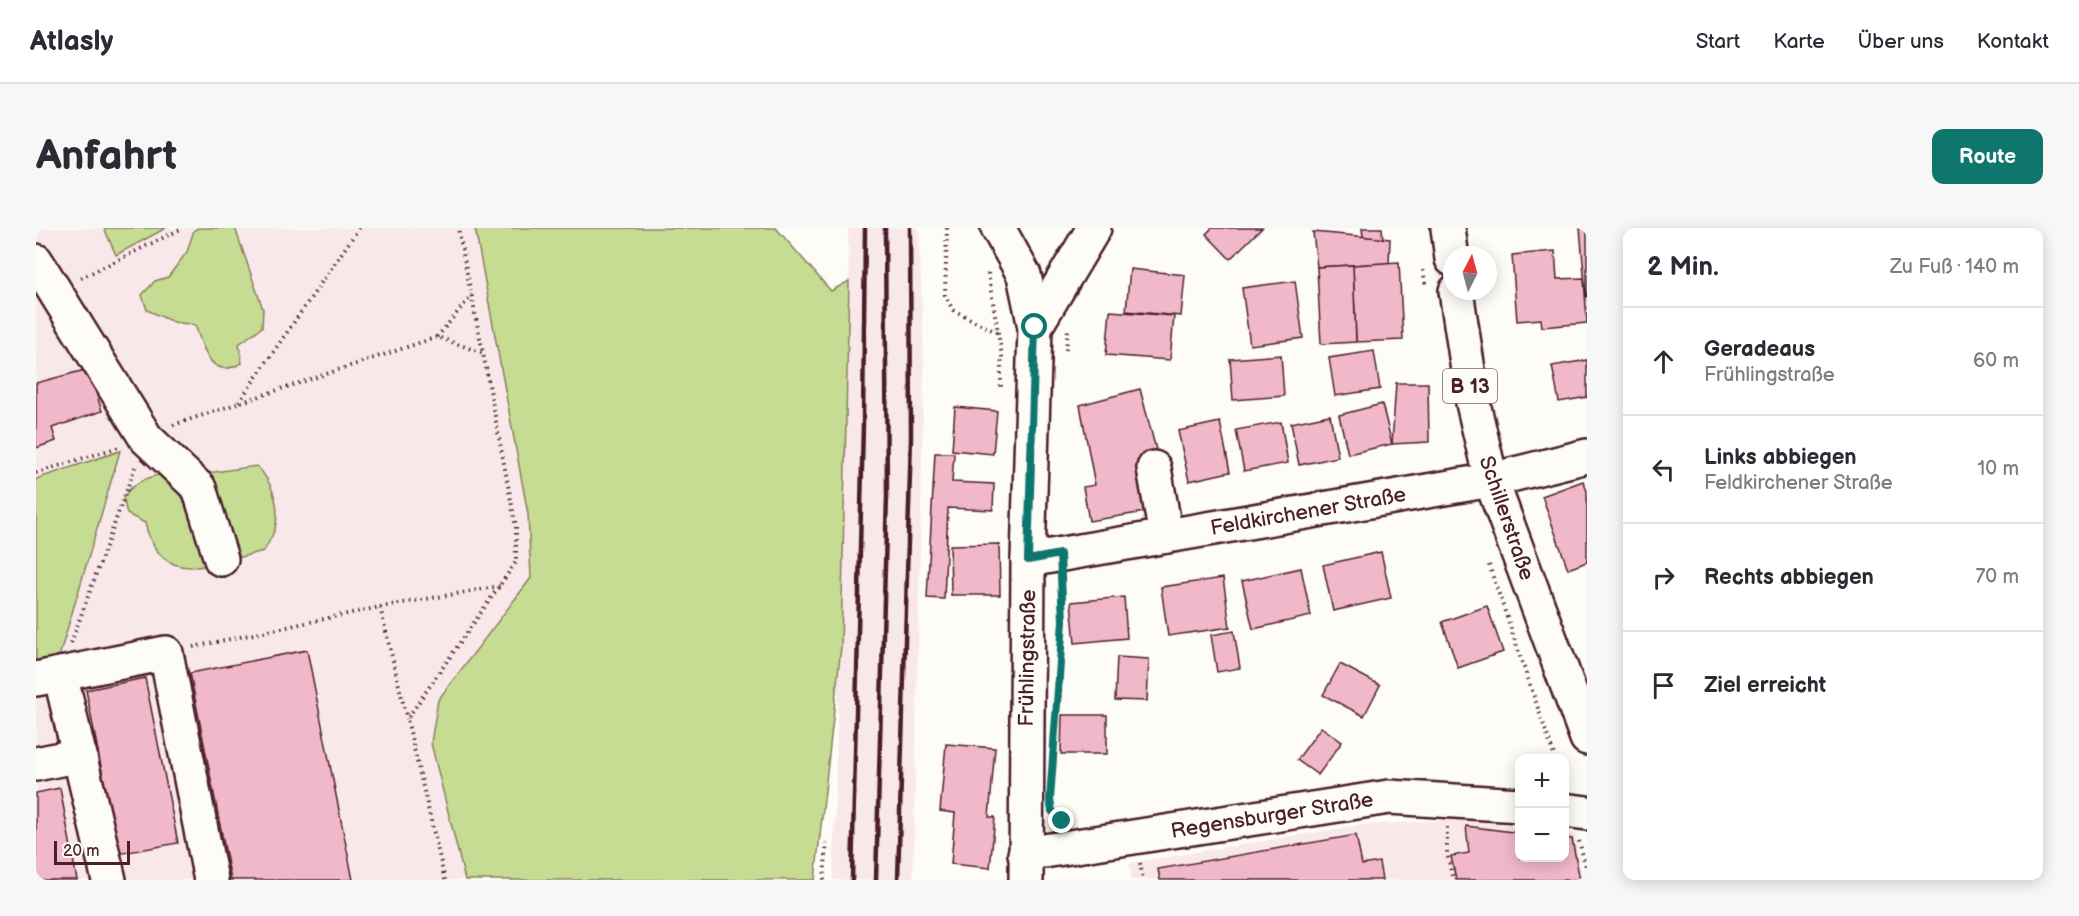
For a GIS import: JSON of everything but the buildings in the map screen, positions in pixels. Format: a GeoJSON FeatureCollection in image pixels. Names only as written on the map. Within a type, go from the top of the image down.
{"type":"FeatureCollection","features":[{"type":"Feature","properties":{"kind":"street","name":"Frühlingstraße"},"geometry":{"type":"LineString","coordinates":[[998,228],[1024,275],[1035,327],[1036,379],[1028,560],[1025,867]]}},
{"type":"Feature","properties":{"kind":"street"},"geometry":{"type":"LineString","coordinates":[[1035,327],[1094,228]]}},
{"type":"Feature","properties":{"kind":"street"},"geometry":{"type":"LineString","coordinates":[[1448,228],[1450,246]]}},
{"type":"Feature","properties":{"kind":"street"},"geometry":{"type":"LineString","coordinates":[[36,261],[146,438],[199,488],[222,559]]}},
{"type":"Feature","properties":{"kind":"street","name":"Schillerstraße"},"geometry":{"type":"LineString","coordinates":[[1457,300],[1473,403],[1491,480],[1587,738]]}},
{"type":"Feature","properties":{"kind":"street","name":"Feldkirchener Straße"},"geometry":{"type":"LineString","coordinates":[[1028,560],[1491,480],[1587,456]]}},
{"type":"Feature","properties":{"kind":"street"},"geometry":{"type":"LineString","coordinates":[[1154,468],[1167,536]]}},
{"type":"Feature","properties":{"kind":"street"},"geometry":{"type":"LineString","coordinates":[[109,880],[80,755],[48,677],[166,653],[211,880]]}},
{"type":"Feature","properties":{"kind":"street"},"geometry":{"type":"LineString","coordinates":[[36,764],[80,755]]}},
{"type":"Feature","properties":{"kind":"street","name":"Regensburger Straße"},"geometry":{"type":"LineString","coordinates":[[1025,867],[1389,797],[1515,805]]}},
{"type":"Feature","properties":{"kind":"street"},"geometry":{"type":"LineString","coordinates":[[1569,811],[1587,813]]}},
{"type":"Feature","properties":{"kind":"path"},"geometry":{"type":"LineString","coordinates":[[75,281],[183,228]]}},
{"type":"Feature","properties":{"kind":"path"},"geometry":{"type":"LineString","coordinates":[[238,403],[359,228]]}},
{"type":"Feature","properties":{"kind":"path"},"geometry":{"type":"LineString","coordinates":[[407,719],[502,586],[516,562],[516,527],[458,228]]}},
{"type":"Feature","properties":{"kind":"path"},"geometry":{"type":"LineString","coordinates":[[947,228],[945,295],[953,309],[998,334]]}},
{"type":"Feature","properties":{"kind":"path"},"geometry":{"type":"LineString","coordinates":[[986,265],[1001,361],[1036,379]]}},
{"type":"Feature","properties":{"kind":"path"},"geometry":{"type":"LineString","coordinates":[[195,417],[437,337],[472,295]]}},
{"type":"Feature","properties":{"kind":"path"},"geometry":{"type":"LineString","coordinates":[[1065,359],[1068,324]]}},
{"type":"Feature","properties":{"kind":"path"},"geometry":{"type":"LineString","coordinates":[[437,337],[483,353]]}},
{"type":"Feature","properties":{"kind":"path"},"geometry":{"type":"LineString","coordinates":[[48,677],[146,438]]}},
{"type":"Feature","properties":{"kind":"path"},"geometry":{"type":"LineString","coordinates":[[1059,704],[1063,621],[1060,554]]}},
{"type":"Feature","properties":{"kind":"path"},"geometry":{"type":"LineString","coordinates":[[166,653],[381,608],[502,586]]}},
{"type":"Feature","properties":{"kind":"path"},"geometry":{"type":"LineString","coordinates":[[381,608],[445,880]]}},
{"type":"Feature","properties":{"kind":"path"},"geometry":{"type":"LineString","coordinates":[[1447,816],[1447,853],[1453,880]]}},
{"type":"Feature","properties":{"kind":"path"},"geometry":{"type":"LineString","coordinates":[[824,880],[827,839]]}},
{"type":"Feature","properties":{"kind":"path"},"geometry":{"type":"LineString","coordinates":[[1140,858],[1143,880]]}},
{"type":"Feature","properties":{"kind":"shaded area"},"geometry":{"type":"Polygon","coordinates":[[[36,228],[475,228],[528,514],[531,578],[438,700],[431,743],[465,880],[36,880],[36,228]]]}},
{"type":"Feature","properties":{"kind":"shaded area"},"geometry":{"type":"Polygon","coordinates":[[[848,228],[919,228],[924,365],[913,880],[833,880],[849,281],[848,228]]]}},
{"type":"Feature","properties":{"kind":"shaded area"},"geometry":{"type":"Polygon","coordinates":[[[1471,819],[1515,826],[1515,862],[1569,862],[1569,834],[1574,835],[1583,880],[1131,880],[1130,863],[1360,825],[1471,819]]]}},
{"type":"Feature","properties":{"kind":"green space"},"geometry":{"type":"Polygon","coordinates":[[[104,228],[166,228],[116,255],[104,228]]]}},
{"type":"Feature","properties":{"kind":"green space"},"geometry":{"type":"Polygon","coordinates":[[[198,228],[235,228],[263,309],[262,327],[239,344],[242,363],[231,368],[222,368],[210,360],[195,325],[173,322],[147,310],[142,295],[155,281],[168,277],[187,252],[194,230],[198,228]]]}},
{"type":"Feature","properties":{"kind":"green space"},"geometry":{"type":"Polygon","coordinates":[[[475,228],[776,228],[831,291],[849,281],[841,647],[815,880],[465,880],[431,743],[438,700],[531,578],[528,514],[475,228]]]}},
{"type":"Feature","properties":{"kind":"green space"},"geometry":{"type":"Polygon","coordinates":[[[120,451],[59,657],[36,662],[36,479],[120,451]]]}},
{"type":"Feature","properties":{"kind":"green space"},"geometry":{"type":"Polygon","coordinates":[[[257,466],[270,485],[277,508],[273,534],[264,551],[209,565],[192,567],[177,565],[163,558],[153,544],[145,523],[127,514],[123,497],[132,487],[153,476],[214,472],[257,466]]]}},
{"type":"Feature","properties":{"kind":"railway"},"geometry":{"type":"LineString","coordinates":[[852,880],[863,425],[865,228]]}},
{"type":"Feature","properties":{"kind":"railway"},"geometry":{"type":"LineString","coordinates":[[876,880],[887,496],[885,228]]}},
{"type":"Feature","properties":{"kind":"railway"},"geometry":{"type":"LineString","coordinates":[[898,880],[911,438],[910,228]]}},
{"type":"Feature","properties":{"kind":"route"},"geometry":{"type":"LineString","coordinates":[[1035,327],[1036,379],[1028,560],[1060,554],[1063,621],[1059,704],[1050,799],[1052,811],[1062,821]]}}]}
